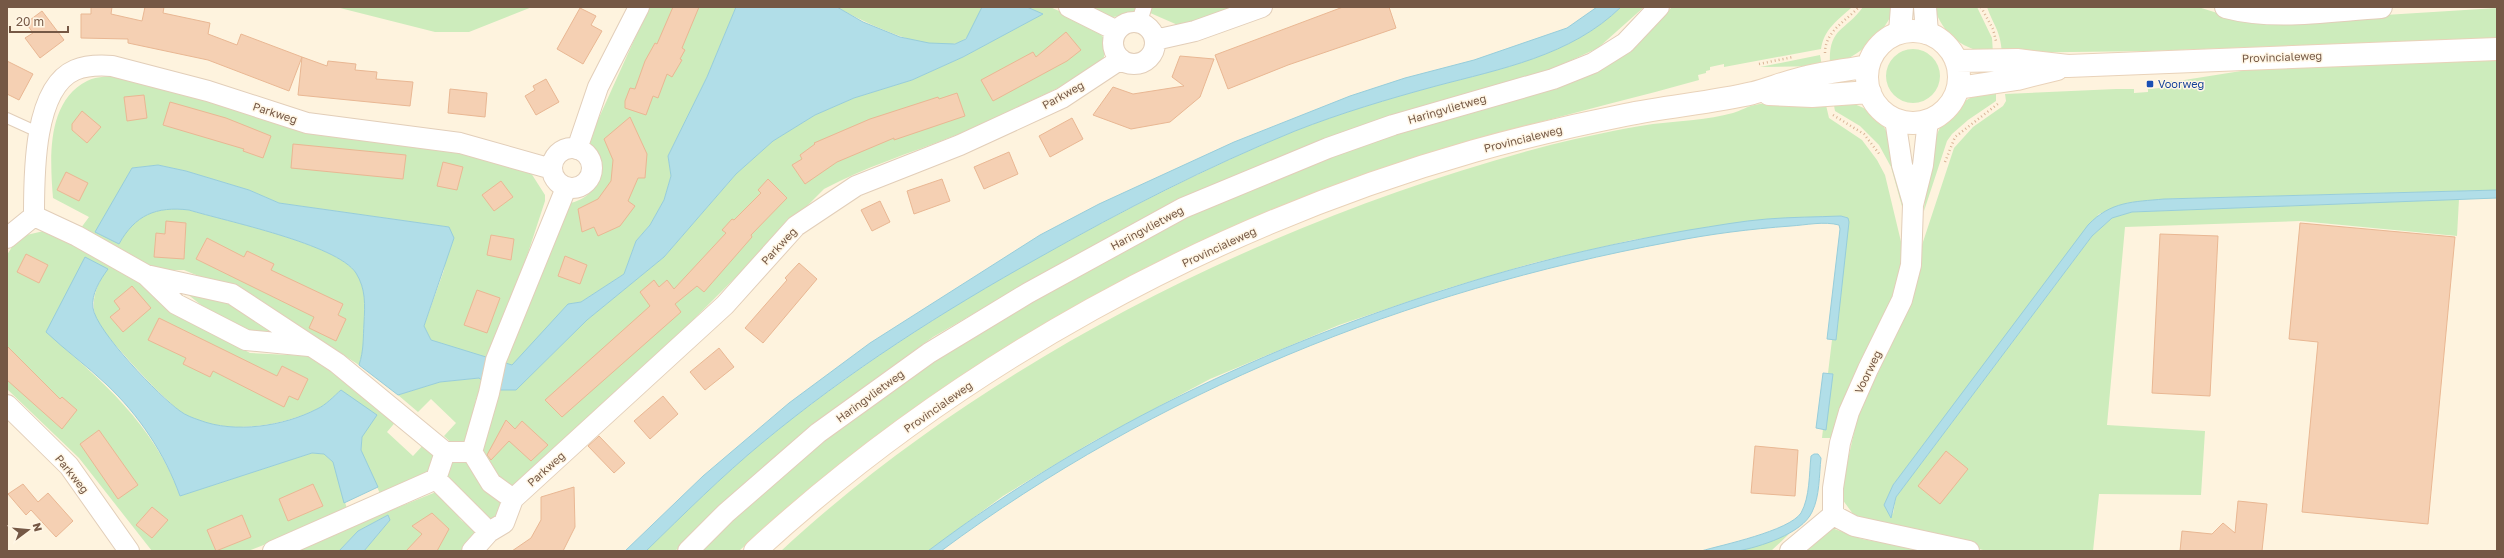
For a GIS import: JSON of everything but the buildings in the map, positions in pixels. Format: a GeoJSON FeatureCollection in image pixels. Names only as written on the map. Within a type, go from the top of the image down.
{"type":"FeatureCollection","features":[{"type":"Feature","properties":{"kind":"main road"},"geometry":{"type":"LineString","coordinates":[[1900,32],[1902,7]]}},
{"type":"Feature","properties":{"kind":"main road"},"geometry":{"type":"LineString","coordinates":[[1925,7],[1927,32]]}},
{"type":"Feature","properties":{"kind":"main road"},"geometry":{"type":"LineString","coordinates":[[2226,7],[2254,12],[2280,13],[2381,7]]}},
{"type":"Feature","properties":{"kind":"main road"},"geometry":{"type":"LineString","coordinates":[[1914,30],[1927,32],[1945,43],[1956,61],[1959,74],[1958,88],[1947,108],[1928,120],[1908,123],[1896,120],[1880,109],[1870,92],[1867,79],[1868,66],[1879,45],[1900,32],[1914,30]]}},
{"type":"Feature","properties":{"kind":"main road","name":"Provincialeweg"},"geometry":{"type":"LineString","coordinates":[[1956,61],[2017,60],[2068,66],[2497,49]]}},
{"type":"Feature","properties":{"kind":"main road","name":"Provincialeweg"},"geometry":{"type":"LineString","coordinates":[[755,551],[858,464],[993,369],[1106,303],[1231,240],[1332,198],[1474,151],[1624,115],[1751,93],[1808,76],[1868,66]]}},
{"type":"Feature","properties":{"kind":"main road","name":"Provincialeweg"},"geometry":{"type":"LineString","coordinates":[[1958,88],[2018,80],[2068,66]]}},
{"type":"Feature","properties":{"kind":"main road","name":"Provincialeweg"},"geometry":{"type":"LineString","coordinates":[[1751,93],[1812,96],[1870,92]]}},
{"type":"Feature","properties":{"kind":"street"},"geometry":{"type":"LineString","coordinates":[[577,149],[598,87],[639,7]]}},
{"type":"Feature","properties":{"kind":"street"},"geometry":{"type":"LineString","coordinates":[[1069,7],[1117,31]]}},
{"type":"Feature","properties":{"kind":"street"},"geometry":{"type":"LineString","coordinates":[[1154,40],[1195,31],[1262,7]]}},
{"type":"Feature","properties":{"kind":"street","name":"Haringvlietweg"},"geometry":{"type":"LineString","coordinates":[[688,551],[726,513],[818,433],[929,353],[1028,293],[1183,208],[1328,148],[1393,125],[1553,79],[1593,63],[1625,43],[1659,7]]}},
{"type":"Feature","properties":{"kind":"street"},"geometry":{"type":"LineString","coordinates":[[1141,15],[1154,40],[1153,52],[1144,61],[1133,64],[1121,60],[1117,55],[1113,43],[1117,31],[1141,15]]}},
{"type":"Feature","properties":{"kind":"street","name":"Parkweg"},"geometry":{"type":"LineString","coordinates":[[472,551],[488,532],[504,523],[513,499],[725,305],[796,226],[856,186],[960,145],[1062,98],[1121,60]]}},
{"type":"Feature","properties":{"kind":"street","name":"Parkweg"},"geometry":{"type":"LineString","coordinates":[[34,216],[34,180],[40,133],[44,111],[52,91],[62,79],[75,70],[95,65],[112,66],[208,91],[307,123],[460,143],[552,169]]}},
{"type":"Feature","properties":{"kind":"street","name":"Voorweg"},"geometry":{"type":"LineString","coordinates":[[1896,120],[1902,165],[1913,205]]}},
{"type":"Feature","properties":{"kind":"street","name":"Voorweg"},"geometry":{"type":"LineString","coordinates":[[1833,515],[1833,488],[1840,443],[1849,412],[1902,300],[1911,265],[1913,205],[1923,165],[1928,120]]}},
{"type":"Feature","properties":{"kind":"street"},"geometry":{"type":"LineString","coordinates":[[571,148],[577,149],[583,151],[591,161],[592,174],[589,180],[579,188],[566,188],[556,181],[552,169],[552,163],[559,152],[571,148]]}},
{"type":"Feature","properties":{"kind":"street"},"geometry":{"type":"LineString","coordinates":[[513,499],[491,483],[472,452],[489,393],[496,360],[566,188]]}},
{"type":"Feature","properties":{"kind":"street"},"geometry":{"type":"LineString","coordinates":[[7,238],[34,216],[77,236],[146,275],[176,304],[246,340],[311,347]]}},
{"type":"Feature","properties":{"kind":"street"},"geometry":{"type":"LineString","coordinates":[[146,275],[232,294],[311,347],[338,363],[445,452],[472,452]]}},
{"type":"Feature","properties":{"kind":"street","name":"Parkweg"},"geometry":{"type":"LineString","coordinates":[[7,405],[69,466],[129,551]]}},
{"type":"Feature","properties":{"kind":"street"},"geometry":{"type":"LineString","coordinates":[[273,551],[436,479],[445,452]]}},
{"type":"Feature","properties":{"kind":"street"},"geometry":{"type":"LineString","coordinates":[[436,479],[488,532]]}},
{"type":"Feature","properties":{"kind":"street"},"geometry":{"type":"LineString","coordinates":[[1790,551],[1833,515],[1854,526],[1969,551]]}},
{"type":"Feature","properties":{"kind":"lane"},"geometry":{"type":"LineString","coordinates":[[7,118],[40,133]]}},
{"type":"Feature","properties":{"kind":"path"},"geometry":{"type":"LineString","coordinates":[[1825,58],[1827,40],[1833,30],[1859,7]]}},
{"type":"Feature","properties":{"kind":"path"},"geometry":{"type":"LineString","coordinates":[[1982,7],[1993,29],[1997,48]]}},
{"type":"Feature","properties":{"kind":"path"},"geometry":{"type":"LineString","coordinates":[[1944,164],[1955,137],[1970,123],[1998,104],[2001,99]]}},
{"type":"Feature","properties":{"kind":"path"},"geometry":{"type":"LineString","coordinates":[[1831,112],[1864,134],[1883,162]]}},
{"type":"Feature","properties":{"kind":"green space"},"geometry":{"type":"Polygon","coordinates":[[[336,7],[532,7],[469,32],[435,32],[336,7]]]}},
{"type":"Feature","properties":{"kind":"green space"},"geometry":{"type":"Polygon","coordinates":[[[649,7],[736,7],[707,77],[668,156],[671,176],[664,200],[650,225],[636,241],[624,274],[581,302],[568,304],[517,362],[512,365],[505,364],[565,204],[573,203],[587,196],[596,184],[598,169],[595,158],[588,148],[588,142],[649,7]]]}},
{"type":"Feature","properties":{"kind":"green space"},"geometry":{"type":"Polygon","coordinates":[[[837,7],[982,7],[968,37],[953,44],[937,45],[919,42],[900,36],[864,21],[837,7]]]}},
{"type":"Feature","properties":{"kind":"green space"},"geometry":{"type":"Polygon","coordinates":[[[1027,7],[1050,7],[1093,26],[1104,38],[1104,57],[1087,72],[1077,78],[980,125],[871,167],[824,189],[523,490],[501,484],[482,451],[494,390],[516,390],[587,320],[664,257],[736,174],[773,141],[815,115],[854,98],[912,80],[963,57],[1042,14],[1027,7]]]}},
{"type":"Feature","properties":{"kind":"green space"},"geometry":{"type":"Polygon","coordinates":[[[1087,7],[1237,7],[1180,26],[1148,12],[1106,18],[1087,7]]]}},
{"type":"Feature","properties":{"kind":"green space"},"geometry":{"type":"Polygon","coordinates":[[[1621,7],[1644,7],[1598,48],[1550,70],[1356,128],[1127,228],[1070,258],[933,337],[864,387],[786,452],[675,551],[646,551],[732,469],[794,417],[827,392],[930,322],[1036,259],[1163,191],[1261,145],[1330,118],[1534,58],[1580,38],[1601,24],[1621,7]]]}},
{"type":"Feature","properties":{"kind":"green space"},"geometry":{"type":"Polygon","coordinates":[[[1672,7],[1852,7],[1828,30],[1821,49],[1724,67],[1724,64],[1710,67],[1710,70],[1706,71],[1706,73],[1698,75],[1699,80],[1524,126],[1421,156],[1327,188],[1235,226],[1145,268],[1058,316],[973,368],[892,425],[813,486],[739,551],[698,551],[826,438],[941,356],[1013,311],[1163,229],[1209,207],[1325,158],[1376,140],[1564,84],[1658,22],[1672,7]]]}},
{"type":"Feature","properties":{"kind":"green space"},"geometry":{"type":"Polygon","coordinates":[[[1863,7],[1895,7],[1884,27],[1869,44],[1851,57],[1830,66],[1830,53],[1835,37],[1863,7]]]}},
{"type":"Feature","properties":{"kind":"green space"},"geometry":{"type":"Polygon","coordinates":[[[1934,7],[1977,7],[1992,38],[1993,53],[1973,49],[1956,40],[1943,26],[1934,7]]]}},
{"type":"Feature","properties":{"kind":"green space"},"geometry":{"type":"Polygon","coordinates":[[[1987,7],[2198,7],[2227,16],[2289,21],[2497,8],[2497,38],[2151,51],[2002,53],[1998,33],[1987,7]]]}},
{"type":"Feature","properties":{"kind":"green space"},"geometry":{"type":"Polygon","coordinates":[[[1908,49],[1918,49],[1928,53],[1936,61],[1940,71],[1940,81],[1936,91],[1928,99],[1918,103],[1908,103],[1898,99],[1890,91],[1886,81],[1886,71],[1890,61],[1898,53],[1908,49]]]}},
{"type":"Feature","properties":{"kind":"green space"},"geometry":{"type":"Polygon","coordinates":[[[1820,55],[1822,66],[1760,67],[1820,55]]]}},
{"type":"Feature","properties":{"kind":"green space"},"geometry":{"type":"Polygon","coordinates":[[[2497,59],[2497,190],[2164,199],[2127,203],[2099,214],[1893,485],[1884,505],[1893,514],[1896,497],[2092,236],[2112,218],[2132,212],[2459,199],[2457,236],[2300,221],[2125,227],[2107,425],[2205,431],[2201,495],[2099,494],[2093,551],[1987,551],[1856,518],[1842,499],[1844,477],[1858,415],[1913,299],[1922,245],[1954,148],[1973,127],[2003,106],[2006,101],[2005,94],[2116,89],[2134,89],[2134,93],[2148,92],[2148,89],[2160,88],[2160,81],[2178,81],[2260,68],[2497,59]]]}},
{"type":"Feature","properties":{"kind":"green space"},"geometry":{"type":"Polygon","coordinates":[[[123,75],[464,154],[531,173],[545,195],[545,201],[493,360],[431,340],[424,326],[444,270],[449,227],[279,203],[249,190],[186,171],[158,165],[132,168],[96,232],[119,244],[125,234],[139,219],[157,211],[177,209],[189,210],[253,227],[327,252],[345,262],[356,273],[362,285],[365,310],[363,349],[359,365],[306,331],[235,291],[184,270],[149,270],[78,232],[89,217],[53,198],[51,166],[57,117],[64,103],[74,90],[87,81],[100,77],[123,75]]]}},
{"type":"Feature","properties":{"kind":"green space"},"geometry":{"type":"Polygon","coordinates":[[[1996,88],[1996,101],[1968,120],[1952,134],[1947,141],[1924,211],[1928,169],[1932,151],[1937,134],[1945,119],[1957,107],[1974,96],[1996,88]]]}},
{"type":"Feature","properties":{"kind":"green space"},"geometry":{"type":"Polygon","coordinates":[[[1833,100],[1854,104],[1870,112],[1881,123],[1889,137],[1895,154],[1903,210],[1891,167],[1879,145],[1860,126],[1835,111],[1833,100]]]}},
{"type":"Feature","properties":{"kind":"green space"},"geometry":{"type":"Polygon","coordinates":[[[1825,101],[1829,118],[1862,140],[1877,160],[1885,175],[1903,250],[1901,274],[1893,300],[1835,433],[1831,438],[1822,438],[1823,429],[1825,430],[1832,374],[1828,373],[1832,340],[1836,340],[1848,218],[1841,216],[1767,219],[1632,240],[1533,263],[1445,289],[1339,325],[1210,379],[1092,442],[1003,496],[928,551],[781,551],[863,481],[950,416],[1043,357],[1141,303],[1241,254],[1344,212],[1447,175],[1550,145],[1601,133],[1640,126],[1704,119],[1736,112],[1763,103],[1825,101]]]}},
{"type":"Feature","properties":{"kind":"green space"},"geometry":{"type":"Polygon","coordinates":[[[48,230],[127,271],[169,309],[250,353],[309,356],[337,369],[398,419],[387,432],[413,456],[425,443],[436,455],[432,474],[381,496],[361,450],[362,437],[341,390],[327,403],[317,409],[301,416],[267,425],[231,427],[197,420],[176,409],[147,380],[101,329],[97,321],[94,298],[102,276],[107,269],[46,332],[106,386],[141,425],[169,470],[180,496],[312,453],[324,454],[333,462],[348,512],[248,551],[152,551],[79,458],[7,389],[7,255],[18,237],[48,230]]]}},
{"type":"Feature","properties":{"kind":"green space"},"geometry":{"type":"Polygon","coordinates":[[[175,284],[225,301],[255,318],[278,337],[240,328],[206,309],[175,284]]]}},
{"type":"Feature","properties":{"kind":"green space"},"geometry":{"type":"Polygon","coordinates":[[[479,378],[484,380],[476,399],[468,444],[454,445],[444,436],[456,423],[431,399],[418,412],[398,395],[440,382],[479,378]]]}},
{"type":"Feature","properties":{"kind":"green space"},"geometry":{"type":"Polygon","coordinates":[[[452,460],[468,460],[502,502],[502,512],[492,519],[486,517],[455,489],[447,476],[452,460]]]}},
{"type":"Feature","properties":{"kind":"green space"},"geometry":{"type":"Polygon","coordinates":[[[436,492],[441,494],[461,520],[476,532],[466,551],[364,551],[390,520],[388,515],[358,531],[339,551],[290,551],[436,492]]]}},
{"type":"Feature","properties":{"kind":"green space"},"geometry":{"type":"Polygon","coordinates":[[[1829,527],[1862,539],[1928,551],[1800,551],[1829,527]]]}},
{"type":"Feature","properties":{"kind":"green space"},"geometry":{"type":"Polygon","coordinates":[[[1789,534],[1771,551],[1737,551],[1789,534]]]}},
{"type":"Feature","properties":{"kind":"water"},"geometry":{"type":"Polygon","coordinates":[[[736,7],[837,7],[863,22],[900,37],[929,43],[955,44],[966,39],[982,7],[1027,7],[1043,14],[963,57],[912,80],[854,98],[815,115],[773,141],[736,174],[664,257],[587,320],[516,390],[494,390],[479,378],[440,382],[398,395],[359,365],[363,344],[365,303],[362,285],[356,273],[345,262],[327,252],[304,243],[253,227],[189,210],[177,209],[157,211],[139,219],[125,234],[119,244],[95,232],[132,168],[158,165],[186,171],[249,190],[279,203],[449,227],[454,238],[424,326],[431,340],[512,365],[568,304],[581,302],[624,274],[636,241],[650,225],[664,200],[671,176],[668,156],[707,77],[736,7]]]}},
{"type":"Feature","properties":{"kind":"water"},"geometry":{"type":"Polygon","coordinates":[[[1597,7],[1621,7],[1601,24],[1580,38],[1534,58],[1330,118],[1262,145],[1166,190],[1040,257],[897,343],[828,391],[762,443],[732,469],[646,551],[625,551],[703,476],[789,403],[870,343],[1040,235],[1099,204],[1234,142],[1350,96],[1405,78],[1474,60],[1567,28],[1597,7]]]}},
{"type":"Feature","properties":{"kind":"water"},"geometry":{"type":"Polygon","coordinates":[[[2497,190],[2497,198],[2132,212],[2112,218],[2092,236],[1896,497],[1891,518],[1884,505],[1893,485],[2088,225],[2105,211],[2132,202],[2164,199],[2497,190]]]}},
{"type":"Feature","properties":{"kind":"water"},"geometry":{"type":"Polygon","coordinates":[[[1841,216],[1848,218],[1849,222],[1836,340],[1827,339],[1840,229],[1839,225],[1827,223],[1715,234],[1572,263],[1476,288],[1381,319],[1288,355],[1197,396],[1109,442],[1024,494],[941,551],[928,551],[992,505],[1058,463],[1125,424],[1194,389],[1265,357],[1410,301],[1536,263],[1612,245],[1689,230],[1748,221],[1841,216]]]}},
{"type":"Feature","properties":{"kind":"water"},"geometry":{"type":"Polygon","coordinates":[[[85,257],[108,269],[99,282],[93,298],[93,308],[105,332],[144,378],[180,411],[184,414],[213,424],[228,427],[275,424],[304,415],[317,409],[324,405],[341,390],[377,415],[362,437],[361,450],[378,487],[344,503],[333,462],[324,454],[312,453],[180,496],[159,450],[140,422],[106,384],[46,332],[85,257]]]}},
{"type":"Feature","properties":{"kind":"water"},"geometry":{"type":"Polygon","coordinates":[[[1823,373],[1833,374],[1826,430],[1816,428],[1823,373]]]}},
{"type":"Feature","properties":{"kind":"water"},"geometry":{"type":"Polygon","coordinates":[[[1818,454],[1821,458],[1819,485],[1815,506],[1807,520],[1799,527],[1790,533],[1768,543],[1747,549],[1729,552],[1701,551],[1770,531],[1794,520],[1801,513],[1804,507],[1809,485],[1811,456],[1818,454]]]}},
{"type":"Feature","properties":{"kind":"water"},"geometry":{"type":"Polygon","coordinates":[[[388,515],[390,520],[364,551],[339,551],[358,531],[388,515]]]}},
{"type":"Feature","properties":{"kind":"place","name":"Voorweg"},"geometry":{"type":"Point","coordinates":[2150,84]}}]}
